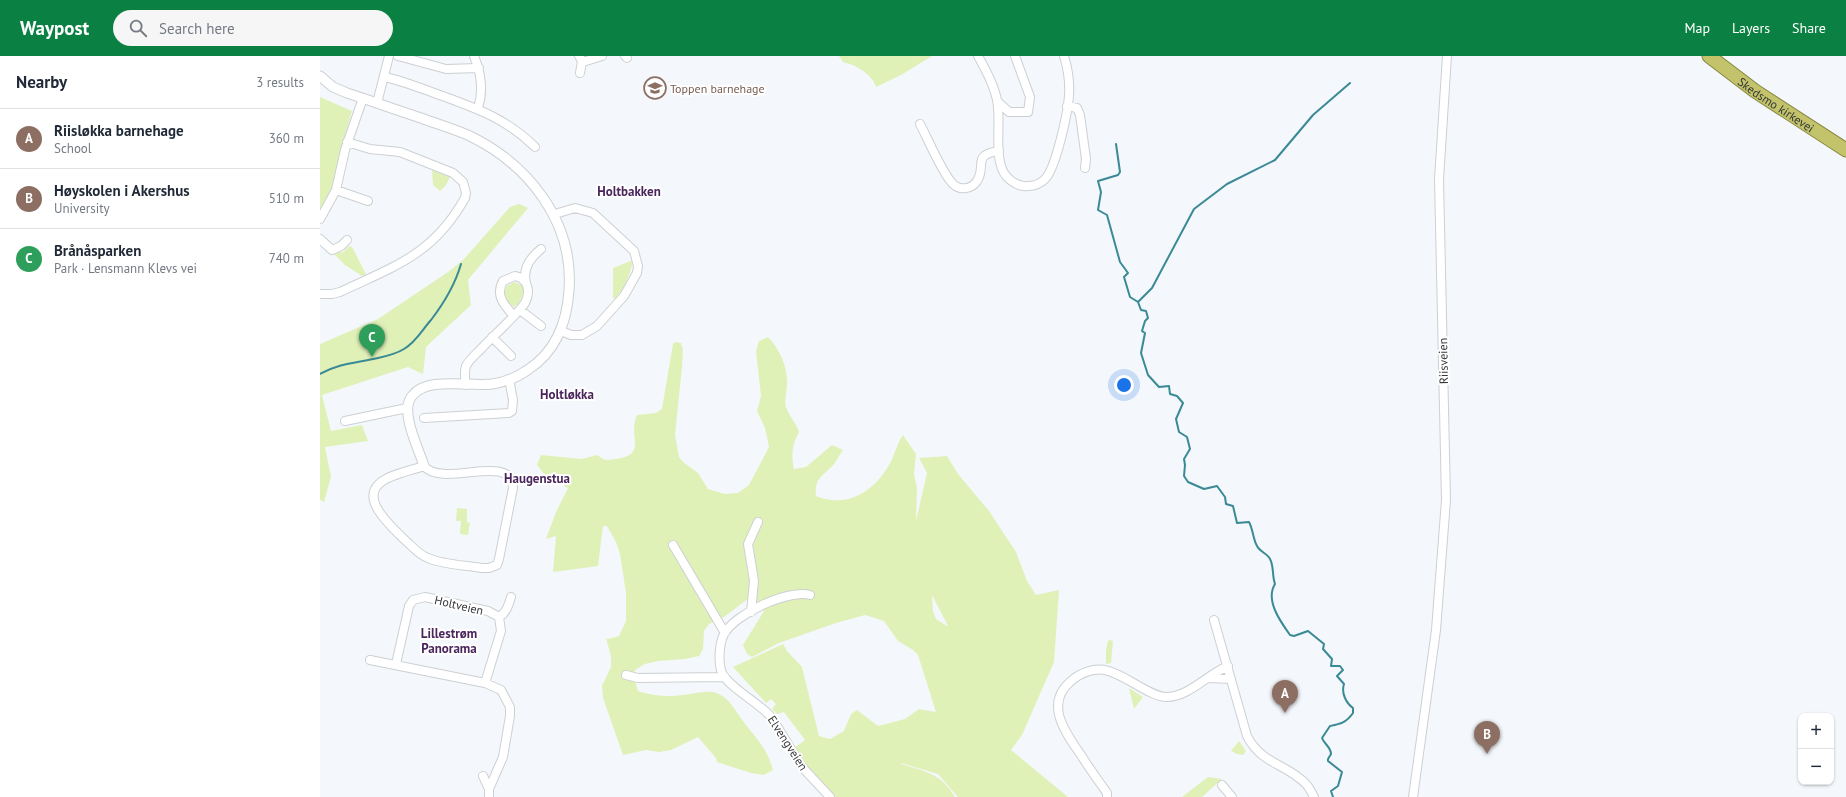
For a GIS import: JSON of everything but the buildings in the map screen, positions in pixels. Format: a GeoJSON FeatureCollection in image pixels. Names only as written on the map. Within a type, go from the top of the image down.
{"type":"FeatureCollection","features":[{"type":"Feature","properties":{"kind":"highway","name":"Skedsmo kirkevei"},"geometry":{"type":"LineString","coordinates":[[1709,56],[1755,91],[1846,150]]}},
{"type":"Feature","properties":{"kind":"street"},"geometry":{"type":"LineString","coordinates":[[377,103],[385,77],[389,56]]}},
{"type":"Feature","properties":{"kind":"street"},"geometry":{"type":"LineString","coordinates":[[398,56],[446,69],[479,68]]}},
{"type":"Feature","properties":{"kind":"street"},"geometry":{"type":"LineString","coordinates":[[474,56],[479,68],[481,86],[478,108]]}},
{"type":"Feature","properties":{"kind":"street"},"geometry":{"type":"LineString","coordinates":[[581,58],[586,62],[602,56]]}},
{"type":"Feature","properties":{"kind":"street"},"geometry":{"type":"LineString","coordinates":[[978,56],[989,76],[998,102],[1001,170],[1014,184],[1023,187],[1039,183],[1046,179],[1053,164],[1067,106],[1069,73],[1064,56]]}},
{"type":"Feature","properties":{"kind":"street"},"geometry":{"type":"LineString","coordinates":[[998,102],[1009,112],[1028,112],[1030,97],[1015,56]]}},
{"type":"Feature","properties":{"kind":"street","name":"Riisveien"},"geometry":{"type":"LineString","coordinates":[[1414,797],[1432,665],[1446,500],[1439,173],[1447,56]]}},
{"type":"Feature","properties":{"kind":"street"},"geometry":{"type":"LineString","coordinates":[[580,73],[581,58]]}},
{"type":"Feature","properties":{"kind":"street"},"geometry":{"type":"LineString","coordinates":[[320,76],[333,87],[449,128],[483,143],[501,155],[528,178],[554,214],[564,238],[570,268],[569,302],[566,319],[548,353],[524,372],[509,380],[492,384],[437,384],[424,386],[412,395],[407,408],[409,420],[424,466],[427,470],[439,474],[497,471],[511,477],[513,488],[499,559],[496,564],[489,568],[482,568],[429,559],[419,553],[385,521],[378,512],[375,501],[375,489],[378,484],[387,479],[424,466]]}},
{"type":"Feature","properties":{"kind":"street"},"geometry":{"type":"LineString","coordinates":[[385,77],[478,108],[501,120],[525,137],[535,147]]}},
{"type":"Feature","properties":{"kind":"street"},"geometry":{"type":"LineString","coordinates":[[320,219],[336,190],[347,142],[362,98]]}},
{"type":"Feature","properties":{"kind":"street"},"geometry":{"type":"LineString","coordinates":[[1067,106],[1077,108],[1080,115],[1086,159],[1085,168]]}},
{"type":"Feature","properties":{"kind":"street"},"geometry":{"type":"LineString","coordinates":[[920,124],[948,176],[954,185],[963,189],[970,188],[977,182],[981,159],[986,154],[999,151]]}},
{"type":"Feature","properties":{"kind":"street"},"geometry":{"type":"LineString","coordinates":[[320,294],[340,292],[418,253],[437,237],[465,198],[466,193],[463,182],[453,173],[400,152],[370,149],[347,142]]}},
{"type":"Feature","properties":{"kind":"street"},"geometry":{"type":"LineString","coordinates":[[336,190],[368,201]]}},
{"type":"Feature","properties":{"kind":"street"},"geometry":{"type":"LineString","coordinates":[[554,214],[575,208],[593,213],[634,251],[638,266],[637,274],[624,296],[597,326],[582,335],[571,335],[561,330]]}},
{"type":"Feature","properties":{"kind":"street"},"geometry":{"type":"LineString","coordinates":[[320,240],[332,250],[341,246],[347,240]]}},
{"type":"Feature","properties":{"kind":"street"},"geometry":{"type":"LineString","coordinates":[[466,385],[466,366],[470,359],[513,315],[520,310],[528,293],[525,274],[529,261],[541,249]]}},
{"type":"Feature","properties":{"kind":"street"},"geometry":{"type":"LineString","coordinates":[[513,315],[501,300],[499,295],[501,285],[507,278],[515,276],[526,282]]}},
{"type":"Feature","properties":{"kind":"street"},"geometry":{"type":"LineString","coordinates":[[520,310],[541,326]]}},
{"type":"Feature","properties":{"kind":"street"},"geometry":{"type":"LineString","coordinates":[[492,337],[511,356]]}},
{"type":"Feature","properties":{"kind":"street"},"geometry":{"type":"LineString","coordinates":[[424,418],[509,413],[512,411],[513,404],[509,380]]}},
{"type":"Feature","properties":{"kind":"street"},"geometry":{"type":"LineString","coordinates":[[346,421],[407,408]]}},
{"type":"Feature","properties":{"kind":"street"},"geometry":{"type":"LineString","coordinates":[[751,612],[754,581],[748,544],[758,522]]}},
{"type":"Feature","properties":{"kind":"street"},"geometry":{"type":"LineString","coordinates":[[673,545],[725,633]]}},
{"type":"Feature","properties":{"kind":"street"},"geometry":{"type":"LineString","coordinates":[[626,675],[638,678],[724,677],[722,673],[720,652],[725,633],[735,623],[751,612],[778,599],[804,593],[810,595]]}},
{"type":"Feature","properties":{"kind":"street","name":"Holtveien"},"geometry":{"type":"LineString","coordinates":[[396,664],[409,606],[413,600],[425,597],[488,611],[499,617]]}},
{"type":"Feature","properties":{"kind":"street","name":"Holtveien"},"geometry":{"type":"LineString","coordinates":[[499,617],[505,614],[511,597]]}},
{"type":"Feature","properties":{"kind":"street","name":"Holtveien"},"geometry":{"type":"LineString","coordinates":[[485,683],[501,631],[499,617]]}},
{"type":"Feature","properties":{"kind":"street"},"geometry":{"type":"LineString","coordinates":[[1214,620],[1247,736],[1253,748],[1263,757],[1295,774],[1307,784],[1314,797]]}},
{"type":"Feature","properties":{"kind":"street"},"geometry":{"type":"LineString","coordinates":[[370,660],[485,683],[496,686],[501,690],[510,707],[510,716],[503,757],[489,793]]}},
{"type":"Feature","properties":{"kind":"street"},"geometry":{"type":"LineString","coordinates":[[1107,797],[1107,793],[1063,730],[1058,715],[1059,696],[1067,684],[1077,676],[1101,670],[1116,673],[1160,696],[1168,697],[1180,693],[1228,666]]}},
{"type":"Feature","properties":{"kind":"street","name":"Elvengveien"},"geometry":{"type":"LineString","coordinates":[[724,677],[766,710],[802,767],[830,797]]}},
{"type":"Feature","properties":{"kind":"street"},"geometry":{"type":"LineString","coordinates":[[1208,678],[1231,678]]}},
{"type":"Feature","properties":{"kind":"street"},"geometry":{"type":"LineString","coordinates":[[483,776],[489,793]]}},
{"type":"Feature","properties":{"kind":"street"},"geometry":{"type":"LineString","coordinates":[[1222,785],[1232,797]]}},
{"type":"Feature","properties":{"kind":"green space"},"geometry":{"type":"Polygon","coordinates":[[[839,56],[932,56],[901,75],[876,87],[874,82],[867,74],[853,65],[843,62],[839,56]]]}},
{"type":"Feature","properties":{"kind":"green space"},"geometry":{"type":"Polygon","coordinates":[[[320,97],[352,111],[343,142],[333,193],[320,214],[320,97]]]}},
{"type":"Feature","properties":{"kind":"green space"},"geometry":{"type":"Polygon","coordinates":[[[432,170],[450,177],[446,185],[440,191],[433,185],[432,170]]]}},
{"type":"Feature","properties":{"kind":"green space"},"geometry":{"type":"Polygon","coordinates":[[[519,204],[528,208],[468,280],[471,305],[426,347],[423,374],[408,367],[322,395],[331,431],[362,425],[368,441],[325,447],[331,477],[324,502],[320,500],[320,344],[378,319],[448,272],[463,260],[510,207],[519,204]]]}},
{"type":"Feature","properties":{"kind":"green space"},"geometry":{"type":"Polygon","coordinates":[[[349,246],[352,247],[366,274],[362,276],[345,265],[334,254],[339,250],[342,253],[349,246]]]}},
{"type":"Feature","properties":{"kind":"green space"},"geometry":{"type":"Polygon","coordinates":[[[633,260],[627,281],[615,299],[613,298],[613,268],[633,260]]]}},
{"type":"Feature","properties":{"kind":"green space"},"geometry":{"type":"Polygon","coordinates":[[[514,282],[521,285],[524,290],[520,302],[514,307],[507,301],[505,292],[507,286],[514,282]]]}},
{"type":"Feature","properties":{"kind":"green space"},"geometry":{"type":"Polygon","coordinates":[[[768,337],[780,353],[785,366],[787,387],[785,405],[799,432],[793,450],[794,469],[806,467],[832,445],[843,450],[834,464],[820,477],[817,485],[816,496],[828,500],[840,500],[852,498],[871,487],[887,468],[903,435],[916,454],[914,474],[917,488],[916,521],[927,473],[919,458],[947,456],[958,474],[989,511],[1016,552],[1027,581],[1036,595],[1059,590],[1054,662],[1022,735],[1011,750],[1068,797],[958,797],[938,774],[901,763],[925,771],[939,778],[950,789],[955,797],[835,797],[815,778],[794,748],[805,740],[784,712],[777,714],[772,709],[776,704],[771,699],[766,703],[733,667],[783,644],[787,651],[802,667],[819,736],[830,739],[844,731],[851,714],[857,710],[878,726],[905,719],[919,709],[936,712],[918,655],[913,650],[898,641],[884,621],[865,615],[836,623],[779,643],[752,657],[747,654],[743,645],[764,611],[756,599],[749,598],[724,617],[709,624],[704,631],[703,649],[699,656],[645,664],[635,670],[634,677],[638,691],[649,694],[672,696],[711,692],[723,696],[761,744],[773,770],[764,775],[751,773],[717,762],[716,758],[698,737],[671,750],[659,752],[646,750],[623,755],[603,698],[602,686],[611,667],[611,656],[606,638],[608,639],[619,636],[626,621],[626,593],[620,554],[616,542],[607,526],[603,526],[598,566],[553,572],[556,536],[546,539],[556,512],[568,488],[545,475],[537,465],[541,455],[582,459],[597,455],[605,460],[629,456],[635,446],[634,424],[637,415],[656,413],[662,409],[673,344],[675,342],[681,343],[683,349],[675,435],[679,457],[683,462],[698,473],[708,489],[725,494],[738,493],[749,485],[769,447],[765,428],[757,411],[761,396],[756,351],[759,341],[768,337]],[[932,595],[933,611],[936,619],[948,626],[932,595]]]}},
{"type":"Feature","properties":{"kind":"green space"},"geometry":{"type":"Polygon","coordinates":[[[457,508],[467,509],[467,522],[470,523],[468,535],[460,534],[461,521],[456,521],[457,508]]]}},
{"type":"Feature","properties":{"kind":"green space"},"geometry":{"type":"Polygon","coordinates":[[[1108,641],[1113,641],[1111,663],[1106,664],[1106,650],[1108,641]]]}},
{"type":"Feature","properties":{"kind":"green space"},"geometry":{"type":"Polygon","coordinates":[[[1129,688],[1143,697],[1134,709],[1129,688]]]}},
{"type":"Feature","properties":{"kind":"green space"},"geometry":{"type":"Polygon","coordinates":[[[1239,741],[1246,751],[1243,755],[1231,751],[1239,741]]]}},
{"type":"Feature","properties":{"kind":"green space"},"geometry":{"type":"Polygon","coordinates":[[[1208,777],[1222,779],[1202,797],[1182,797],[1208,777]]]}},
{"type":"Feature","properties":{"kind":"waterway"},"geometry":{"type":"LineString","coordinates":[[1138,302],[1152,288],[1194,209],[1227,184],[1275,160],[1313,115],[1350,83]]}},
{"type":"Feature","properties":{"kind":"waterway"},"geometry":{"type":"LineString","coordinates":[[1116,144],[1120,172],[1118,175],[1098,181],[1101,192],[1098,210],[1107,215],[1120,262],[1128,273],[1124,277],[1130,297],[1138,302],[1141,310],[1146,311],[1148,318],[1145,321],[1142,331],[1145,333],[1141,353],[1148,375],[1159,387],[1169,386],[1170,394],[1177,396],[1183,403],[1176,419],[1179,432],[1187,437],[1190,449],[1184,459],[1184,476],[1188,482],[1204,489],[1217,486],[1225,497],[1226,504],[1233,506],[1237,523],[1249,522],[1257,546],[1269,557],[1273,568],[1275,584],[1272,590],[1272,597],[1278,617],[1290,635],[1294,636],[1308,631],[1324,644],[1323,649],[1332,659],[1331,666],[1340,666],[1343,670],[1337,676],[1344,684],[1343,691],[1346,701],[1353,708],[1353,713],[1343,722],[1330,726],[1322,738],[1331,752],[1328,761],[1342,772],[1338,786],[1331,791],[1333,797]]}},
{"type":"Feature","properties":{"kind":"waterway"},"geometry":{"type":"LineString","coordinates":[[320,374],[341,365],[391,355],[401,351],[412,343],[436,314],[445,300],[456,279],[461,264]]}},
{"type":"Feature","properties":{"kind":"place","name":"Toppen barnehage"},"geometry":{"type":"Point","coordinates":[655,88]}},
{"type":"Feature","properties":{"kind":"place","name":"Brånåsparken"},"geometry":{"type":"Point","coordinates":[372,357]}},
{"type":"Feature","properties":{"kind":"place","name":"Riisløkka barnehage"},"geometry":{"type":"Point","coordinates":[1285,713]}},
{"type":"Feature","properties":{"kind":"place","name":"Høyskolen i Akershus"},"geometry":{"type":"Point","coordinates":[1487,754]}},
{"type":"Feature","properties":{"kind":"district","name":"Holtbakken"},"geometry":{"type":"Point","coordinates":[629,191]}},
{"type":"Feature","properties":{"kind":"district","name":"Holtløkka"},"geometry":{"type":"Point","coordinates":[567,394]}},
{"type":"Feature","properties":{"kind":"district","name":"Haugenstua"},"geometry":{"type":"Point","coordinates":[537,478]}},
{"type":"Feature","properties":{"kind":"district","name":"Lillestrøm Panorama"},"geometry":{"type":"Point","coordinates":[449,640]}}]}
